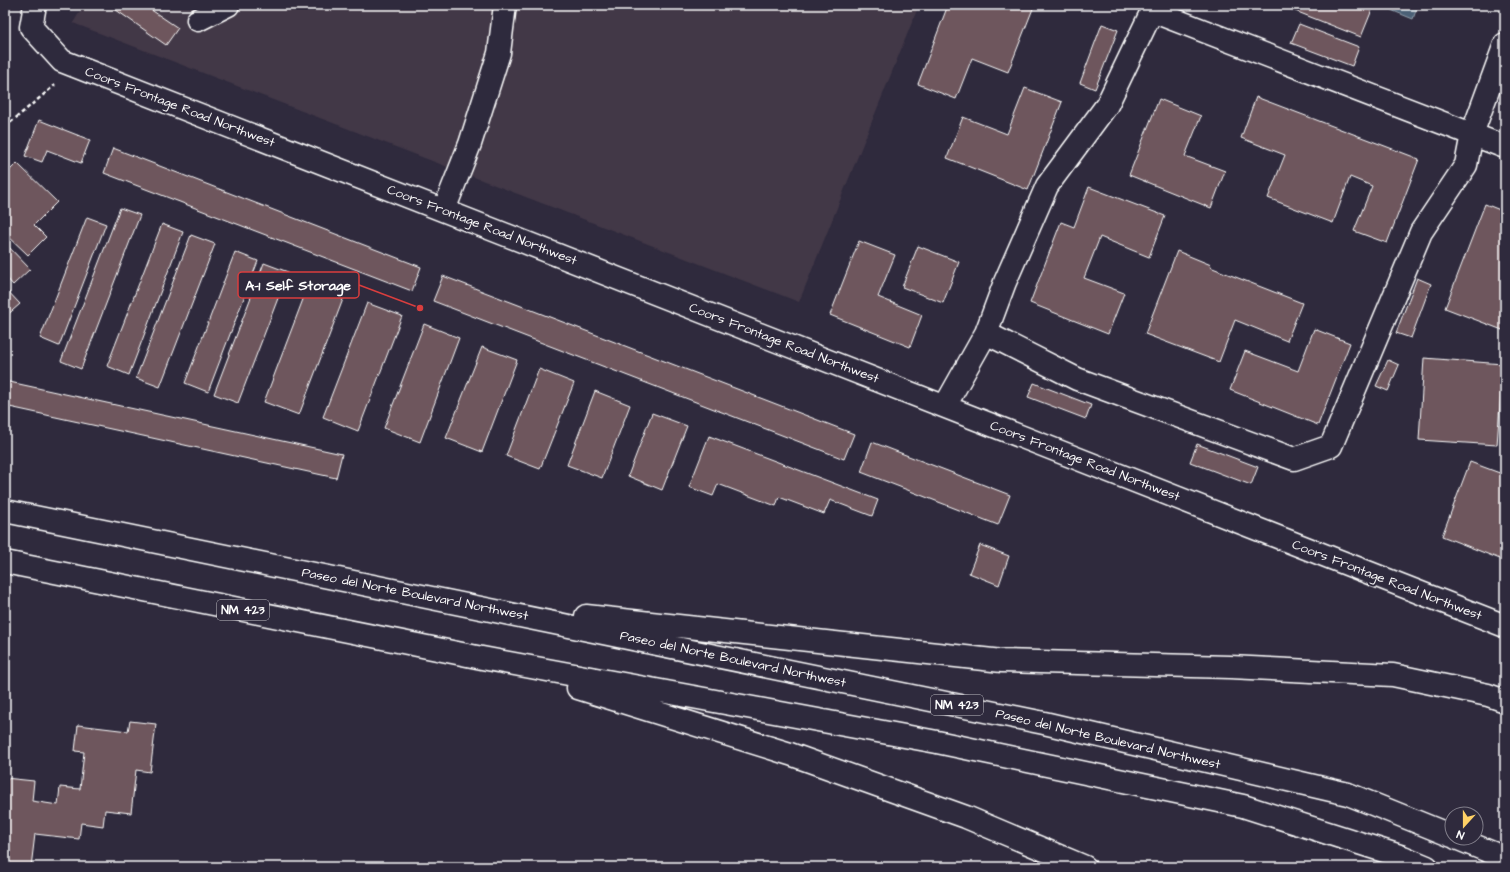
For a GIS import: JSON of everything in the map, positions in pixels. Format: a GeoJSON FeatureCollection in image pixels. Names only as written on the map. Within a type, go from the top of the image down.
{"type":"FeatureCollection","features":[{"type":"Feature","properties":{"kind":"main road"},"geometry":{"type":"LineString","coordinates":[[35,5],[31,27],[70,64]]}},
{"type":"Feature","properties":{"kind":"main road"},"geometry":{"type":"LineString","coordinates":[[198,20],[228,5]]}},
{"type":"Feature","properties":{"kind":"main road"},"geometry":{"type":"LineString","coordinates":[[444,210],[470,144],[499,53],[504,5]]}},
{"type":"Feature","properties":{"kind":"main road"},"geometry":{"type":"LineString","coordinates":[[945,406],[986,333],[1005,282],[1047,186],[1107,105],[1153,8],[1505,147]]}},
{"type":"Feature","properties":{"kind":"main road"},"geometry":{"type":"LineString","coordinates":[[986,333],[1077,380],[1294,459],[1331,446],[1421,232],[1466,165],[1472,134],[1505,44]]}},
{"type":"Feature","properties":{"kind":"main road","name":"Coors Frontage Road Northwest"},"geometry":{"type":"LineString","coordinates":[[70,64],[1505,626]]}},
{"type":"Feature","properties":{"kind":"main road","name":"Paseo del Norte Boulevard Northwest"},"geometry":{"type":"LineString","coordinates":[[5,511],[1052,724],[1348,794],[1444,833]]}},
{"type":"Feature","properties":{"kind":"main road","name":"NM 423"},"geometry":{"type":"LineString","coordinates":[[5,562],[482,658],[937,742],[1243,806],[1403,857],[1427,867]]}},
{"type":"Feature","properties":{"kind":"main road"},"geometry":{"type":"LineString","coordinates":[[454,602],[1002,661],[1230,667],[1393,675],[1488,695],[1505,701]]}},
{"type":"Feature","properties":{"kind":"main road"},"geometry":{"type":"LineString","coordinates":[[482,658],[790,754],[966,817],[1085,867]]}},
{"type":"Feature","properties":{"kind":"main road"},"geometry":{"type":"LineString","coordinates":[[1476,846],[1505,858]]}},
{"type":"Feature","properties":{"kind":"path"},"geometry":{"type":"LineString","coordinates":[[5,127],[70,64]]}},
{"type":"Feature","properties":{"kind":"shaded area"},"geometry":{"type":"Polygon","coordinates":[[[84,5],[919,5],[799,302],[73,23],[84,5]]]}},
{"type":"Feature","properties":{"kind":"water"},"geometry":{"type":"Polygon","coordinates":[[[1393,5],[1418,5],[1413,19],[1391,10],[1393,5]]]}},
{"type":"Feature","properties":{"kind":"building"},"geometry":{"type":"Polygon","coordinates":[[[109,5],[144,5],[178,28],[166,45],[109,5]]]}},
{"type":"Feature","properties":{"kind":"building"},"geometry":{"type":"Polygon","coordinates":[[[948,5],[1034,6],[1008,72],[972,58],[956,99],[918,84],[948,5]]]}},
{"type":"Feature","properties":{"kind":"building"},"geometry":{"type":"Polygon","coordinates":[[[1280,5],[1374,5],[1361,37],[1280,5]]]}},
{"type":"Feature","properties":{"kind":"building"},"geometry":{"type":"Polygon","coordinates":[[[1102,24],[1118,30],[1095,89],[1080,83],[1102,24]]]}},
{"type":"Feature","properties":{"kind":"building"},"geometry":{"type":"Polygon","coordinates":[[[1299,24],[1359,47],[1352,66],[1291,43],[1299,24]]]}},
{"type":"Feature","properties":{"kind":"building"},"geometry":{"type":"Polygon","coordinates":[[[1025,88],[1062,102],[1028,190],[947,158],[963,117],[1007,134],[1025,88]]]}},
{"type":"Feature","properties":{"kind":"building"},"geometry":{"type":"Polygon","coordinates":[[[1256,97],[1419,159],[1387,243],[1354,231],[1372,186],[1350,177],[1333,223],[1268,198],[1285,155],[1241,138],[1256,97]]]}},
{"type":"Feature","properties":{"kind":"building"},"geometry":{"type":"Polygon","coordinates":[[[1159,99],[1201,116],[1185,156],[1225,171],[1211,208],[1129,175],[1159,99]]]}},
{"type":"Feature","properties":{"kind":"building"},"geometry":{"type":"Polygon","coordinates":[[[39,120],[90,140],[81,163],[47,150],[42,162],[25,156],[39,120]]]}},
{"type":"Feature","properties":{"kind":"building"},"geometry":{"type":"Polygon","coordinates":[[[113,148],[421,267],[412,291],[104,173],[113,148]]]}},
{"type":"Feature","properties":{"kind":"building"},"geometry":{"type":"Polygon","coordinates":[[[17,163],[57,202],[34,225],[46,237],[28,255],[5,233],[5,175],[17,163]]]}},
{"type":"Feature","properties":{"kind":"building"},"geometry":{"type":"Polygon","coordinates":[[[1089,187],[1165,216],[1149,257],[1100,237],[1084,278],[1124,293],[1108,334],[1030,303],[1061,222],[1074,227],[1089,187]]]}},
{"type":"Feature","properties":{"kind":"building"},"geometry":{"type":"Polygon","coordinates":[[[1485,204],[1505,212],[1505,331],[1445,308],[1485,204]]]}},
{"type":"Feature","properties":{"kind":"building"},"geometry":{"type":"Polygon","coordinates":[[[120,208],[140,215],[81,369],[61,361],[120,208]]]}},
{"type":"Feature","properties":{"kind":"building"},"geometry":{"type":"Polygon","coordinates":[[[87,217],[106,224],[59,346],[40,338],[87,217]]]}},
{"type":"Feature","properties":{"kind":"building"},"geometry":{"type":"Polygon","coordinates":[[[162,224],[183,232],[129,375],[107,366],[162,224]]]}},
{"type":"Feature","properties":{"kind":"building"},"geometry":{"type":"Polygon","coordinates":[[[191,235],[215,244],[160,387],[136,378],[191,235]]]}},
{"type":"Feature","properties":{"kind":"building"},"geometry":{"type":"Polygon","coordinates":[[[859,241],[895,255],[878,297],[922,315],[910,347],[830,315],[859,241]]]}},
{"type":"Feature","properties":{"kind":"building"},"geometry":{"type":"Polygon","coordinates":[[[5,243],[30,269],[13,285],[5,276],[5,243]]]}},
{"type":"Feature","properties":{"kind":"building"},"geometry":{"type":"Polygon","coordinates":[[[918,246],[959,262],[943,303],[902,287],[918,246]]]}},
{"type":"Feature","properties":{"kind":"building"},"geometry":{"type":"Polygon","coordinates":[[[1177,251],[1211,265],[1210,267],[1302,303],[1287,341],[1235,320],[1219,362],[1145,334],[1177,251]]]}},
{"type":"Feature","properties":{"kind":"building"},"geometry":{"type":"Polygon","coordinates":[[[235,252],[258,261],[208,392],[185,383],[235,252]]]}},
{"type":"Feature","properties":{"kind":"building"},"geometry":{"type":"Polygon","coordinates":[[[264,263],[288,272],[238,403],[214,394],[264,263]]]}},
{"type":"Feature","properties":{"kind":"building"},"geometry":{"type":"Polygon","coordinates":[[[443,276],[854,434],[844,459],[433,301],[443,276]]]}},
{"type":"Feature","properties":{"kind":"building"},"geometry":{"type":"Polygon","coordinates":[[[1417,278],[1431,284],[1411,338],[1396,333],[1417,278]]]}},
{"type":"Feature","properties":{"kind":"building"},"geometry":{"type":"Polygon","coordinates":[[[310,281],[345,294],[299,415],[264,402],[310,281]]]}},
{"type":"Feature","properties":{"kind":"building"},"geometry":{"type":"Polygon","coordinates":[[[5,288],[20,304],[5,317],[5,288]]]}},
{"type":"Feature","properties":{"kind":"building"},"geometry":{"type":"Polygon","coordinates":[[[367,303],[402,316],[358,431],[323,417],[367,303]]]}},
{"type":"Feature","properties":{"kind":"building"},"geometry":{"type":"Polygon","coordinates":[[[424,324],[459,338],[420,442],[384,428],[424,324]]]}},
{"type":"Feature","properties":{"kind":"building"},"geometry":{"type":"Polygon","coordinates":[[[1314,329],[1350,343],[1318,425],[1230,390],[1245,351],[1298,371],[1314,329]]]}},
{"type":"Feature","properties":{"kind":"building"},"geometry":{"type":"Polygon","coordinates":[[[482,347],[517,360],[482,452],[446,438],[482,347]]]}},
{"type":"Feature","properties":{"kind":"building"},"geometry":{"type":"Polygon","coordinates":[[[1424,358],[1503,364],[1497,445],[1419,440],[1424,358]]]}},
{"type":"Feature","properties":{"kind":"building"},"geometry":{"type":"Polygon","coordinates":[[[1388,360],[1399,365],[1388,391],[1376,386],[1388,360]]]}},
{"type":"Feature","properties":{"kind":"building"},"geometry":{"type":"Polygon","coordinates":[[[539,369],[574,383],[540,469],[506,456],[539,369]]]}},
{"type":"Feature","properties":{"kind":"building"},"geometry":{"type":"Polygon","coordinates":[[[5,381],[342,454],[336,478],[5,406],[5,381]]]}},
{"type":"Feature","properties":{"kind":"building"},"geometry":{"type":"Polygon","coordinates":[[[1034,383],[1091,405],[1086,419],[1028,397],[1034,383]]]}},
{"type":"Feature","properties":{"kind":"building"},"geometry":{"type":"Polygon","coordinates":[[[595,391],[630,405],[602,478],[567,465],[595,391]]]}},
{"type":"Feature","properties":{"kind":"building"},"geometry":{"type":"Polygon","coordinates":[[[652,413],[687,426],[662,490],[628,476],[652,413]]]}},
{"type":"Feature","properties":{"kind":"building"},"geometry":{"type":"Polygon","coordinates":[[[709,436],[878,500],[872,516],[830,500],[824,514],[779,497],[776,506],[718,484],[713,496],[689,487],[709,436]]]}},
{"type":"Feature","properties":{"kind":"building"},"geometry":{"type":"Polygon","coordinates":[[[872,442],[1010,495],[998,525],[861,472],[872,442]]]}},
{"type":"Feature","properties":{"kind":"building"},"geometry":{"type":"Polygon","coordinates":[[[1197,444],[1258,467],[1251,485],[1190,462],[1197,444]]]}},
{"type":"Feature","properties":{"kind":"building"},"geometry":{"type":"Polygon","coordinates":[[[1470,462],[1505,475],[1505,561],[1442,536],[1470,462]]]}},
{"type":"Feature","properties":{"kind":"building"},"geometry":{"type":"Polygon","coordinates":[[[980,545],[1009,556],[999,585],[969,573],[980,545]]]}},
{"type":"Feature","properties":{"kind":"building"},"geometry":{"type":"Polygon","coordinates":[[[130,721],[156,724],[150,772],[136,770],[131,813],[105,810],[103,826],[81,823],[79,839],[35,834],[31,867],[5,867],[5,778],[34,781],[32,801],[58,805],[60,787],[80,789],[84,752],[75,751],[78,725],[128,731],[130,721]]]}},
{"type":"Feature","properties":{"kind":"place","name":"A-1 Self Storage"},"geometry":{"type":"Point","coordinates":[420,308]}}]}
